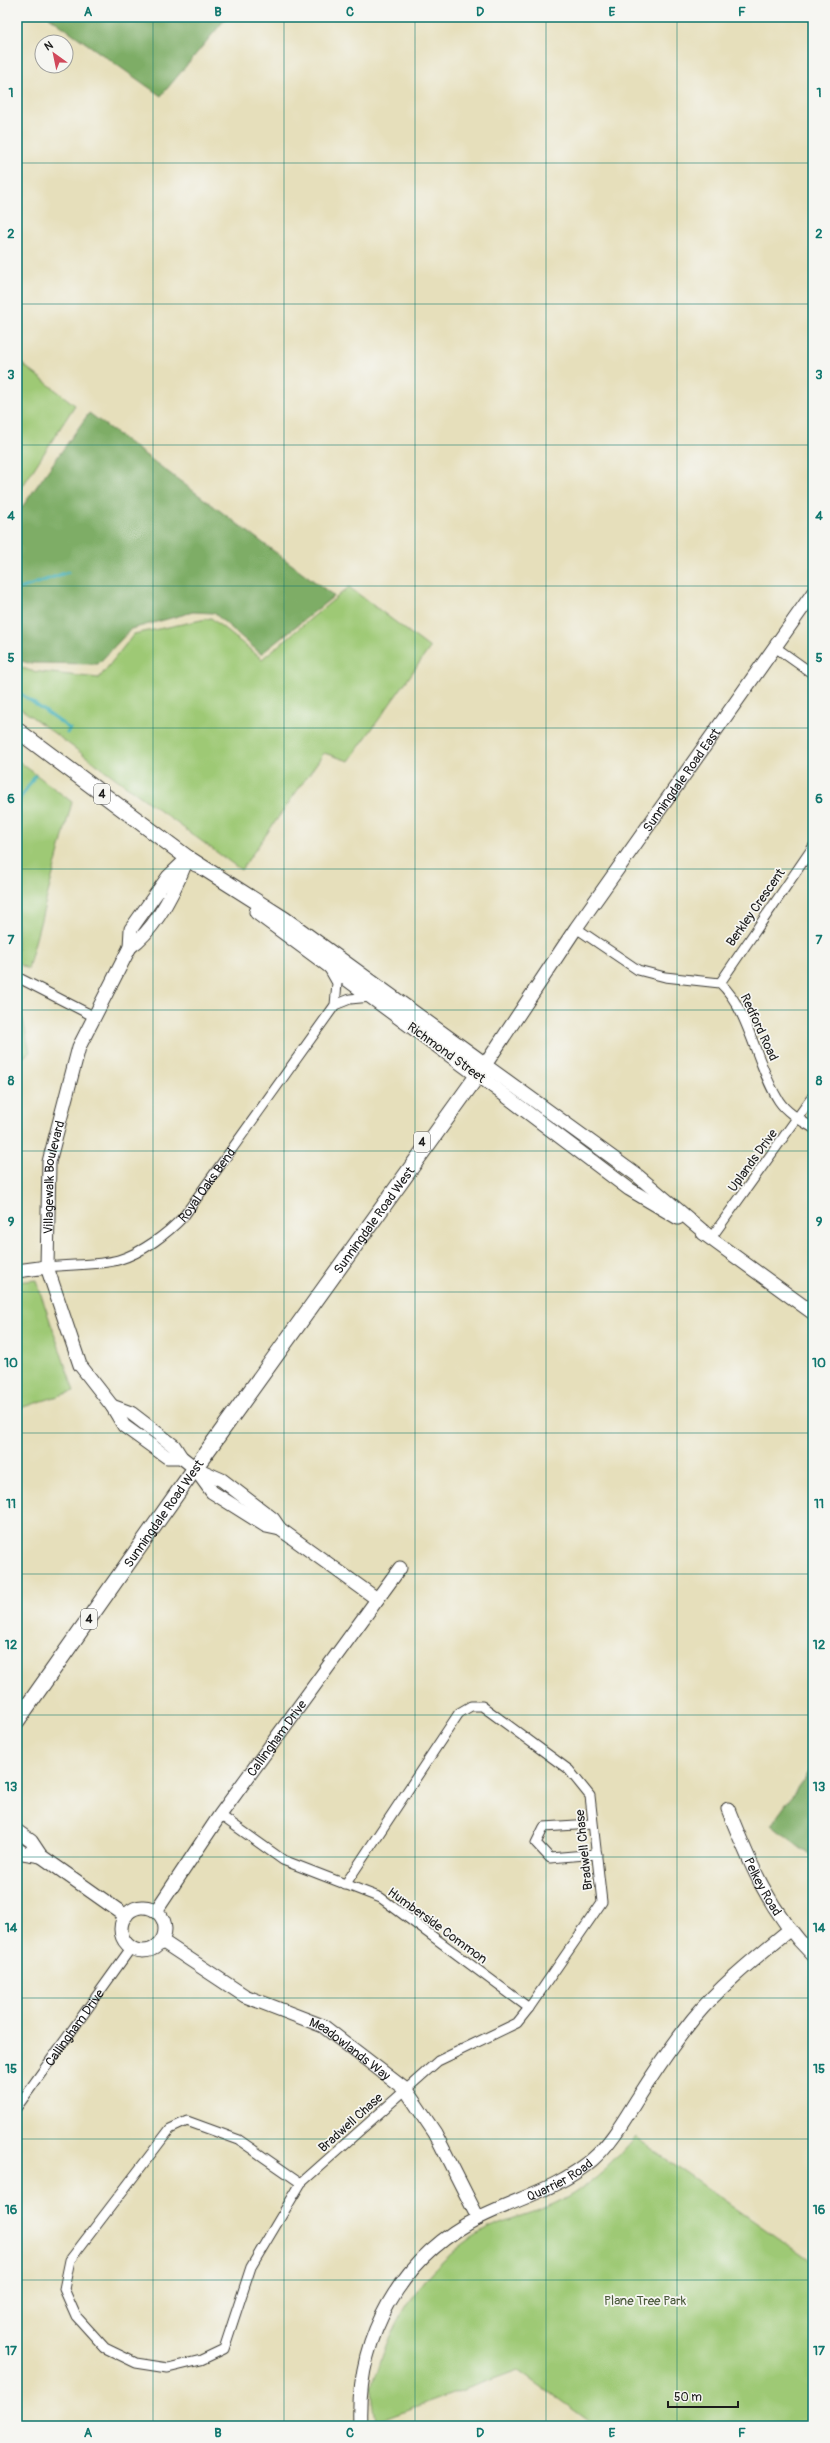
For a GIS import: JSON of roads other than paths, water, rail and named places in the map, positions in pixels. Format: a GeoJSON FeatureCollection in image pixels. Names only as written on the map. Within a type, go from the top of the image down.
{"type":"FeatureCollection","features":[{"type":"Feature","properties":{"kind":"main road","name":"Richmond Street"},"geometry":{"type":"LineString","coordinates":[[17,730],[371,997],[478,1068]]}},
{"type":"Feature","properties":{"kind":"main road","name":"Richmond Street"},"geometry":{"type":"LineString","coordinates":[[188,858],[284,919],[478,1068]]}},
{"type":"Feature","properties":{"kind":"main road","name":"Sunningdale Road West"},"geometry":{"type":"LineString","coordinates":[[17,1721],[195,1468],[312,1306],[372,1212],[478,1068]]}},
{"type":"Feature","properties":{"kind":"street","name":"Sunningdale Road East"},"geometry":{"type":"LineString","coordinates":[[478,1068],[813,593]]}},
{"type":"Feature","properties":{"kind":"street"},"geometry":{"type":"LineString","coordinates":[[775,647],[813,674]]}},
{"type":"Feature","properties":{"kind":"street","name":"Berkley Crescent"},"geometry":{"type":"LineString","coordinates":[[720,983],[813,847]]}},
{"type":"Feature","properties":{"kind":"street","name":"Villagewalk Boulevard"},"geometry":{"type":"LineString","coordinates":[[188,858],[178,884],[144,938],[130,948],[79,1047],[49,1162],[47,1266],[80,1365],[112,1406],[131,1413],[174,1446],[181,1457],[195,1468],[212,1492],[266,1526],[280,1529],[377,1599]]}},
{"type":"Feature","properties":{"kind":"street"},"geometry":{"type":"LineString","coordinates":[[576,928],[638,970],[665,978],[720,983]]}},
{"type":"Feature","properties":{"kind":"street"},"geometry":{"type":"LineString","coordinates":[[326,964],[337,983],[335,1005],[350,999],[371,997]]}},
{"type":"Feature","properties":{"kind":"street"},"geometry":{"type":"LineString","coordinates":[[17,977],[95,1017]]}},
{"type":"Feature","properties":{"kind":"street","name":"Redford Road"},"geometry":{"type":"LineString","coordinates":[[720,983],[733,998],[780,1102],[798,1119],[813,1128]]}},
{"type":"Feature","properties":{"kind":"street","name":"Royal Oaks Bend"},"geometry":{"type":"LineString","coordinates":[[17,1271],[47,1266],[118,1260],[137,1251],[170,1230],[184,1216],[335,1005]]}},
{"type":"Feature","properties":{"kind":"street","name":"Richmond Street"},"geometry":{"type":"LineString","coordinates":[[478,1068],[629,1188],[711,1238],[813,1312]]}},
{"type":"Feature","properties":{"kind":"street","name":"Uplands Drive"},"geometry":{"type":"LineString","coordinates":[[711,1238],[798,1119],[813,1096]]}},
{"type":"Feature","properties":{"kind":"street","name":"Callingham Drive"},"geometry":{"type":"LineString","coordinates":[[156,1911],[220,1815],[400,1568]]}},
{"type":"Feature","properties":{"kind":"street","name":"Bradwell Chase"},"geometry":{"type":"LineString","coordinates":[[300,2183],[239,2140],[186,2122],[170,2129],[70,2260],[64,2289],[76,2316],[104,2348],[136,2363],[168,2368],[201,2360],[224,2349],[251,2267],[300,2183],[438,2061],[517,2023],[602,1902],[590,1796],[569,1770],[482,1706],[470,1706],[458,1713],[345,1885]]}},
{"type":"Feature","properties":{"kind":"street","name":"Pelkey Road"},"geometry":{"type":"LineString","coordinates":[[728,1809],[752,1871],[789,1930],[813,1955]]}},
{"type":"Feature","properties":{"kind":"street","name":"Humberside Common"},"geometry":{"type":"LineString","coordinates":[[220,1815],[283,1860],[381,1898],[529,2008]]}},
{"type":"Feature","properties":{"kind":"street"},"geometry":{"type":"LineString","coordinates":[[592,1824],[544,1827],[536,1843],[550,1858],[597,1854]]}},
{"type":"Feature","properties":{"kind":"street"},"geometry":{"type":"LineString","coordinates":[[17,1831],[31,1842],[41,1856],[126,1916]]}},
{"type":"Feature","properties":{"kind":"street"},"geometry":{"type":"LineString","coordinates":[[17,1849],[23,1853],[41,1856]]}},
{"type":"Feature","properties":{"kind":"street"},"geometry":{"type":"LineString","coordinates":[[140,1907],[156,1911],[165,1925],[162,1941],[148,1951],[132,1948],[126,1944],[121,1930],[126,1916],[140,1907]]}},
{"type":"Feature","properties":{"kind":"street","name":"Quarrier Road"},"geometry":{"type":"LineString","coordinates":[[360,2426],[360,2383],[366,2355],[385,2308],[397,2288],[431,2250],[478,2218],[556,2184],[570,2176],[593,2159],[611,2140],[656,2070],[693,2019],[733,1975],[789,1930]]}},
{"type":"Feature","properties":{"kind":"street","name":"Meadowlands Way"},"geometry":{"type":"LineString","coordinates":[[162,1941],[245,1996],[323,2026],[406,2090],[435,2133],[478,2218]]}},
{"type":"Feature","properties":{"kind":"street","name":"Callingham Drive"},"geometry":{"type":"LineString","coordinates":[[17,2107],[132,1948]]}},
{"type":"Feature","properties":{"kind":"waterway"},"geometry":{"type":"LineString","coordinates":[[17,590],[68,572]]}},
{"type":"Feature","properties":{"kind":"waterway"},"geometry":{"type":"LineString","coordinates":[[17,691],[70,729],[67,733]]}},
{"type":"Feature","properties":{"kind":"waterway"},"geometry":{"type":"LineString","coordinates":[[17,811],[20,799],[35,776]]}},
{"type":"Feature","properties":{"kind":"park label","name":"Plane Tree Park"},"geometry":{"type":"Point","coordinates":[645,2300]}}]}
